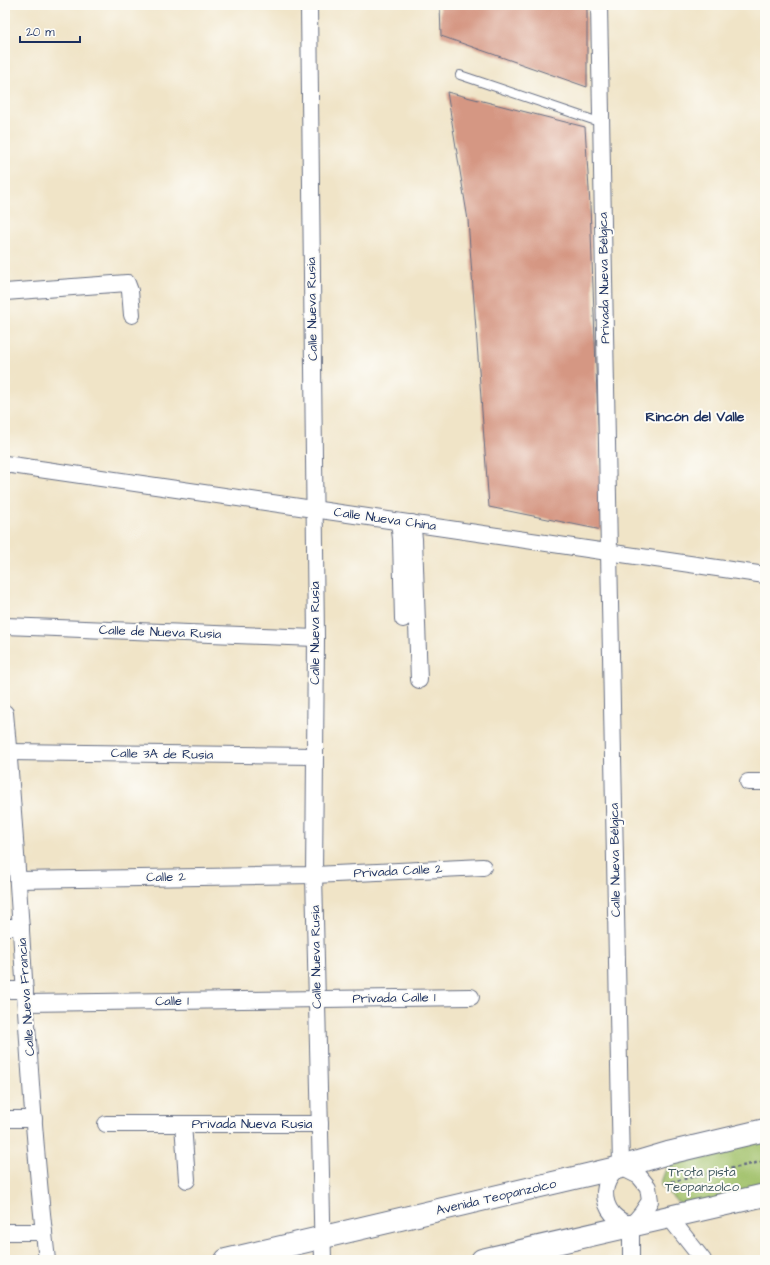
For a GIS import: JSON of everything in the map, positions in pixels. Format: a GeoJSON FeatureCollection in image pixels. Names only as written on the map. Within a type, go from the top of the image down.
{"type":"FeatureCollection","features":[{"type":"Feature","properties":{"kind":"main road","name":"Avenida Teopanzolco"},"geometry":{"type":"LineString","coordinates":[[226,1260],[621,1167],[668,1153],[765,1130]]}},
{"type":"Feature","properties":{"kind":"main road"},"geometry":{"type":"LineString","coordinates":[[482,1260],[765,1195]]}},
{"type":"Feature","properties":{"kind":"street","name":"Calle Nueva Rusia"},"geometry":{"type":"LineString","coordinates":[[309,5],[316,638],[314,875],[323,1260]]}},
{"type":"Feature","properties":{"kind":"street","name":"Privada Nueva Bélgica"},"geometry":{"type":"LineString","coordinates":[[600,5],[609,552]]}},
{"type":"Feature","properties":{"kind":"street"},"geometry":{"type":"LineString","coordinates":[[5,292],[127,283],[130,291],[132,315]]}},
{"type":"Feature","properties":{"kind":"street","name":"Calle Nueva China"},"geometry":{"type":"LineString","coordinates":[[5,464],[765,575]]}},
{"type":"Feature","properties":{"kind":"street"},"geometry":{"type":"LineString","coordinates":[[403,619],[401,539],[405,522]]}},
{"type":"Feature","properties":{"kind":"street"},"geometry":{"type":"LineString","coordinates":[[405,522],[414,539],[419,680]]}},
{"type":"Feature","properties":{"kind":"street","name":"Calle Nueva Bélgica"},"geometry":{"type":"LineString","coordinates":[[609,552],[621,1167]]}},
{"type":"Feature","properties":{"kind":"street","name":"Calle de Nueva Rusia"},"geometry":{"type":"LineString","coordinates":[[5,626],[316,638]]}},
{"type":"Feature","properties":{"kind":"street","name":"Calle Nueva Francia"},"geometry":{"type":"LineString","coordinates":[[5,713],[8,752],[11,861],[18,880],[34,1119],[47,1260]]}},
{"type":"Feature","properties":{"kind":"street","name":"Calle 3A de Rusia"},"geometry":{"type":"LineString","coordinates":[[8,752],[315,756]]}},
{"type":"Feature","properties":{"kind":"street"},"geometry":{"type":"LineString","coordinates":[[748,782],[765,782]]}},
{"type":"Feature","properties":{"kind":"street","name":"Privada Calle 2"},"geometry":{"type":"LineString","coordinates":[[314,875],[483,867]]}},
{"type":"Feature","properties":{"kind":"street","name":"Calle 2"},"geometry":{"type":"LineString","coordinates":[[18,880],[314,875]]}},
{"type":"Feature","properties":{"kind":"street"},"geometry":{"type":"LineString","coordinates":[[5,926],[21,927]]}},
{"type":"Feature","properties":{"kind":"street","name":"Calle 1"},"geometry":{"type":"LineString","coordinates":[[5,990],[26,996],[317,999]]}},
{"type":"Feature","properties":{"kind":"street","name":"Privada Calle 1"},"geometry":{"type":"LineString","coordinates":[[317,999],[471,997]]}},
{"type":"Feature","properties":{"kind":"street"},"geometry":{"type":"LineString","coordinates":[[5,1119],[34,1119]]}},
{"type":"Feature","properties":{"kind":"street","name":"Privada Nueva Rusia"},"geometry":{"type":"LineString","coordinates":[[106,1124],[320,1124]]}},
{"type":"Feature","properties":{"kind":"street","name":"Privada Nueva Rusia"},"geometry":{"type":"LineString","coordinates":[[183,1124],[187,1180]]}},
{"type":"Feature","properties":{"kind":"street"},"geometry":{"type":"LineString","coordinates":[[631,1226],[617,1219],[608,1209],[604,1197],[611,1176],[621,1167],[640,1176],[648,1187],[650,1201],[631,1226],[631,1260]]}},
{"type":"Feature","properties":{"kind":"street"},"geometry":{"type":"LineString","coordinates":[[668,1217],[703,1260]]}},
{"type":"Feature","properties":{"kind":"street"},"geometry":{"type":"LineString","coordinates":[[5,1232],[44,1232]]}},
{"type":"Feature","properties":{"kind":"lane"},"geometry":{"type":"LineString","coordinates":[[460,75],[602,123]]}},
{"type":"Feature","properties":{"kind":"path"},"geometry":{"type":"LineString","coordinates":[[660,1185],[765,1161]]}},
{"type":"Feature","properties":{"kind":"green space","name":"Trota pista Teopanzolco"},"geometry":{"type":"Polygon","coordinates":[[[765,1135],[765,1193],[688,1212],[660,1185],[670,1157],[765,1135]]]}},
{"type":"Feature","properties":{"kind":"building"},"geometry":{"type":"Polygon","coordinates":[[[440,5],[587,5],[587,87],[441,36],[440,5]]]}},
{"type":"Feature","properties":{"kind":"building"},"geometry":{"type":"Polygon","coordinates":[[[447,92],[585,127],[590,205],[602,530],[489,507],[468,220],[447,92]]]}},
{"type":"Feature","properties":{"kind":"district","name":"Rincón del Valle"},"geometry":{"type":"Point","coordinates":[695,417]}}]}
